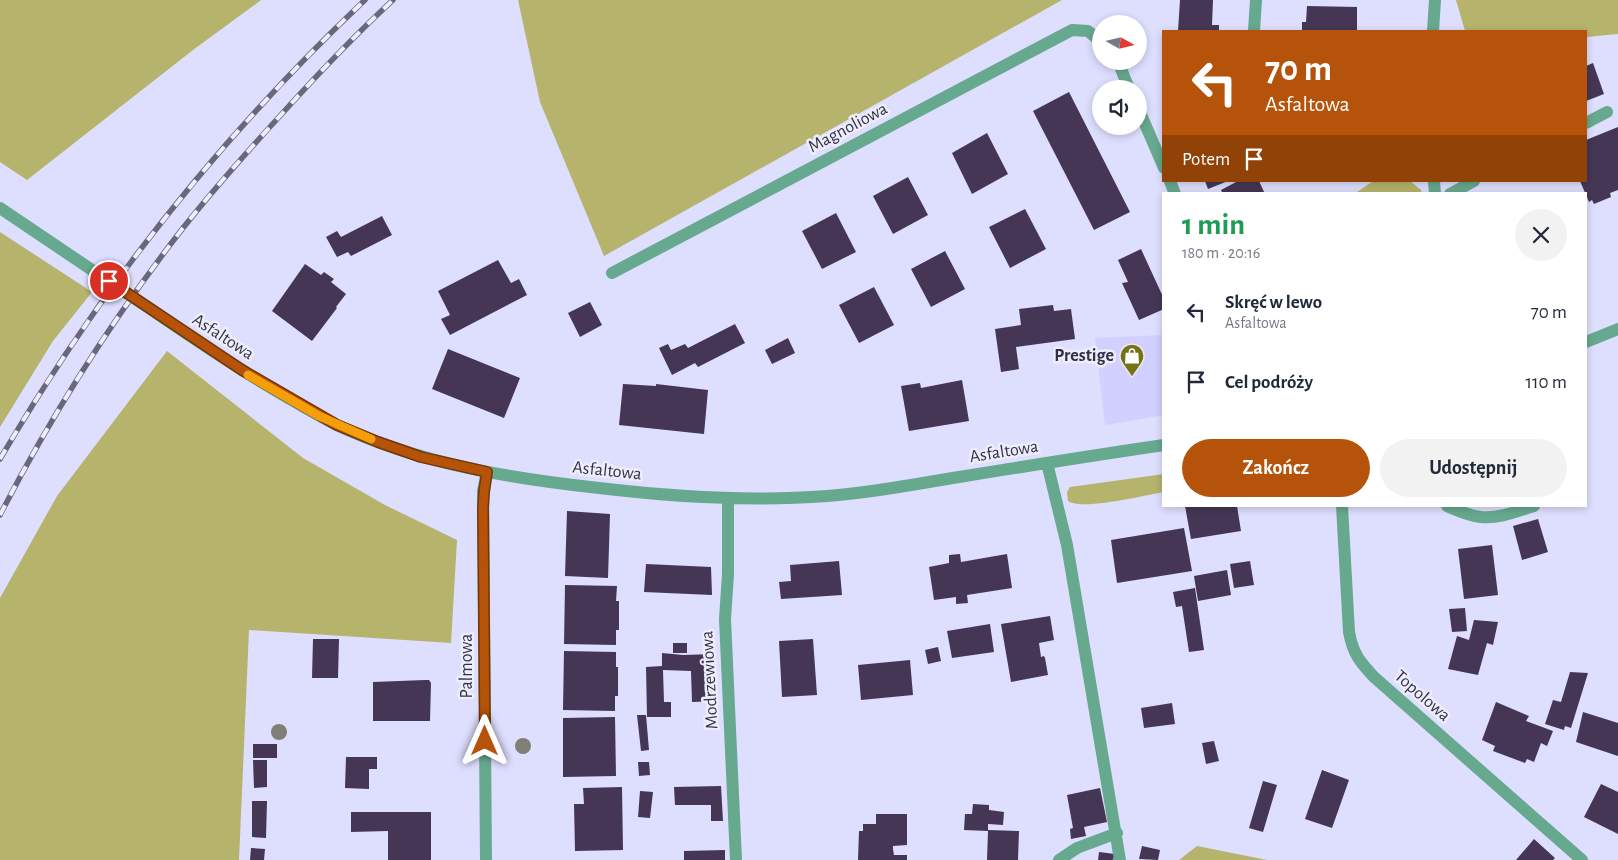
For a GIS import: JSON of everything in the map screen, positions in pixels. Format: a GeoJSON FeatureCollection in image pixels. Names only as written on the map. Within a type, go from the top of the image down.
{"type":"FeatureCollection","features":[{"type":"Feature","properties":{"kind":"street"},"geometry":{"type":"LineString","coordinates":[[1254,30],[1256,0]]}},
{"type":"Feature","properties":{"kind":"street"},"geometry":{"type":"LineString","coordinates":[[1434,30],[1435,0]]}},
{"type":"Feature","properties":{"kind":"street","name":"Magnoliowa"},"geometry":{"type":"LineString","coordinates":[[612,273],[1072,30],[1088,31],[1092,34]]}},
{"type":"Feature","properties":{"kind":"street"},"geometry":{"type":"LineString","coordinates":[[1587,122],[1607,112]]}},
{"type":"Feature","properties":{"kind":"street"},"geometry":{"type":"LineString","coordinates":[[1147,129],[1162,163]]}},
{"type":"Feature","properties":{"kind":"street"},"geometry":{"type":"LineString","coordinates":[[1454,192],[1472,182]]}},
{"type":"Feature","properties":{"kind":"street","name":"Asfaltowa"},"geometry":{"type":"LineString","coordinates":[[0,208],[242,370],[337,425],[414,455],[487,472],[633,492],[728,498],[786,498],[854,493],[1162,445]]}},
{"type":"Feature","properties":{"kind":"street"},"geometry":{"type":"LineString","coordinates":[[1587,342],[1618,329]]}},
{"type":"Feature","properties":{"kind":"street"},"geometry":{"type":"LineString","coordinates":[[1047,463],[1067,545],[1117,833],[1120,860]]}},
{"type":"Feature","properties":{"kind":"street","name":"Palmowa"},"geometry":{"type":"LineString","coordinates":[[486,860],[483,508],[487,472]]}},
{"type":"Feature","properties":{"kind":"street","name":"Modrzewiowa"},"geometry":{"type":"LineString","coordinates":[[728,498],[728,574],[724,618],[736,860]]}},
{"type":"Feature","properties":{"kind":"street","name":"Topolowa"},"geometry":{"type":"LineString","coordinates":[[1342,507],[1349,632],[1355,655],[1374,677],[1582,860]]}},
{"type":"Feature","properties":{"kind":"street"},"geometry":{"type":"LineString","coordinates":[[1450,507],[1478,518],[1494,518],[1531,507]]}},
{"type":"Feature","properties":{"kind":"street"},"geometry":{"type":"LineString","coordinates":[[1059,860],[1077,848],[1117,833]]}},
{"type":"Feature","properties":{"kind":"shaded area"},"geometry":{"type":"Polygon","coordinates":[[[0,0],[261,0],[193,50],[27,180],[0,162],[0,0]]]}},
{"type":"Feature","properties":{"kind":"shaded area"},"geometry":{"type":"Polygon","coordinates":[[[518,0],[1062,0],[604,256],[540,102],[518,0]]]}},
{"type":"Feature","properties":{"kind":"shaded area"},"geometry":{"type":"Polygon","coordinates":[[[1456,0],[1618,0],[1618,34],[1587,37],[1587,30],[1465,30],[1456,0]]]}},
{"type":"Feature","properties":{"kind":"shaded area"},"geometry":{"type":"Polygon","coordinates":[[[1372,182],[1411,182],[1422,192],[1357,192],[1372,182]]]}},
{"type":"Feature","properties":{"kind":"shaded area"},"geometry":{"type":"Polygon","coordinates":[[[0,232],[92,292],[53,341],[0,427],[0,232]]]}},
{"type":"Feature","properties":{"kind":"shaded area","name":"Prestige"},"geometry":{"type":"Polygon","coordinates":[[[1162,335],[1162,415],[1105,425],[1095,338],[1162,335]]]}},
{"type":"Feature","properties":{"kind":"shaded area"},"geometry":{"type":"Polygon","coordinates":[[[167,351],[303,458],[385,505],[457,540],[451,643],[249,630],[239,860],[0,860],[0,598],[57,496],[167,351]]]}},
{"type":"Feature","properties":{"kind":"shaded area"},"geometry":{"type":"Polygon","coordinates":[[[1162,474],[1162,492],[1129,499],[1075,504],[1068,501],[1067,492],[1070,487],[1162,474]]]}},
{"type":"Feature","properties":{"kind":"shaded area"},"geometry":{"type":"Polygon","coordinates":[[[1197,846],[1267,860],[1179,860],[1197,846]]]}},
{"type":"Feature","properties":{"kind":"building"},"geometry":{"type":"Polygon","coordinates":[[[1180,0],[1213,0],[1212,25],[1219,25],[1219,30],[1178,30],[1180,0]]]}},
{"type":"Feature","properties":{"kind":"building"},"geometry":{"type":"Polygon","coordinates":[[[1307,6],[1357,7],[1357,30],[1302,30],[1302,22],[1306,22],[1307,6]]]}},
{"type":"Feature","properties":{"kind":"building"},"geometry":{"type":"Polygon","coordinates":[[[1593,63],[1604,94],[1587,101],[1587,66],[1593,63]]]}},
{"type":"Feature","properties":{"kind":"building"},"geometry":{"type":"Polygon","coordinates":[[[1069,92],[1130,212],[1094,230],[1033,111],[1069,92]]]}},
{"type":"Feature","properties":{"kind":"building"},"geometry":{"type":"Polygon","coordinates":[[[1618,127],[1618,190],[1610,193],[1611,197],[1594,204],[1592,200],[1589,202],[1587,192],[1585,192],[1580,182],[1587,182],[1587,140],[1618,127]]]}},
{"type":"Feature","properties":{"kind":"building"},"geometry":{"type":"Polygon","coordinates":[[[987,133],[1008,174],[972,194],[952,153],[987,133]]]}},
{"type":"Feature","properties":{"kind":"building"},"geometry":{"type":"Polygon","coordinates":[[[908,177],[928,215],[893,234],[873,196],[908,177]]]}},
{"type":"Feature","properties":{"kind":"building"},"geometry":{"type":"Polygon","coordinates":[[[1205,182],[1226,182],[1208,189],[1205,182]]]}},
{"type":"Feature","properties":{"kind":"building"},"geometry":{"type":"Polygon","coordinates":[[[1236,182],[1259,182],[1264,192],[1222,192],[1221,190],[1236,182]]]}},
{"type":"Feature","properties":{"kind":"building"},"geometry":{"type":"Polygon","coordinates":[[[1025,209],[1046,249],[1010,268],[989,227],[1025,209]]]}},
{"type":"Feature","properties":{"kind":"building"},"geometry":{"type":"Polygon","coordinates":[[[836,213],[856,252],[822,269],[802,231],[836,213]]]}},
{"type":"Feature","properties":{"kind":"building"},"geometry":{"type":"Polygon","coordinates":[[[382,216],[392,235],[351,256],[348,252],[337,257],[326,237],[337,231],[341,237],[382,216]]]}},
{"type":"Feature","properties":{"kind":"building"},"geometry":{"type":"Polygon","coordinates":[[[1141,249],[1162,295],[1162,310],[1139,320],[1122,283],[1128,282],[1118,260],[1141,249]]]}},
{"type":"Feature","properties":{"kind":"building"},"geometry":{"type":"Polygon","coordinates":[[[945,251],[965,289],[931,307],[911,269],[945,251]]]}},
{"type":"Feature","properties":{"kind":"building"},"geometry":{"type":"Polygon","coordinates":[[[498,260],[511,283],[519,279],[527,295],[450,335],[441,319],[450,315],[438,291],[498,260]]]}},
{"type":"Feature","properties":{"kind":"building"},"geometry":{"type":"Polygon","coordinates":[[[305,264],[321,275],[324,272],[334,279],[331,282],[346,294],[312,341],[272,311],[305,264]]]}},
{"type":"Feature","properties":{"kind":"building"},"geometry":{"type":"Polygon","coordinates":[[[874,287],[894,325],[859,343],[839,305],[874,287]]]}},
{"type":"Feature","properties":{"kind":"building"},"geometry":{"type":"Polygon","coordinates":[[[590,302],[602,325],[580,337],[568,313],[590,302]]]}},
{"type":"Feature","properties":{"kind":"building"},"geometry":{"type":"Polygon","coordinates":[[[1053,305],[1054,311],[1071,309],[1075,339],[1016,347],[1019,369],[1001,372],[995,329],[1021,325],[1019,309],[1053,305]]]}},
{"type":"Feature","properties":{"kind":"building"},"geometry":{"type":"Polygon","coordinates":[[[735,324],[745,343],[698,367],[695,363],[672,375],[659,348],[668,344],[671,350],[685,344],[688,348],[735,324]]]}},
{"type":"Feature","properties":{"kind":"building"},"geometry":{"type":"Polygon","coordinates":[[[788,338],[795,353],[772,364],[765,350],[788,338]]]}},
{"type":"Feature","properties":{"kind":"building"},"geometry":{"type":"Polygon","coordinates":[[[448,349],[520,378],[504,418],[432,389],[448,349]]]}},
{"type":"Feature","properties":{"kind":"building"},"geometry":{"type":"Polygon","coordinates":[[[962,380],[969,421],[909,431],[901,386],[920,383],[921,388],[962,380]]]}},
{"type":"Feature","properties":{"kind":"building"},"geometry":{"type":"Polygon","coordinates":[[[623,384],[656,386],[656,384],[708,390],[704,434],[619,425],[623,384]]]}},
{"type":"Feature","properties":{"kind":"building"},"geometry":{"type":"Polygon","coordinates":[[[1185,507],[1237,507],[1241,531],[1191,539],[1185,507]]]}},
{"type":"Feature","properties":{"kind":"building"},"geometry":{"type":"Polygon","coordinates":[[[567,511],[610,514],[608,578],[565,576],[567,511]]]}},
{"type":"Feature","properties":{"kind":"building"},"geometry":{"type":"Polygon","coordinates":[[[1538,519],[1548,552],[1522,560],[1513,526],[1538,519]]]}},
{"type":"Feature","properties":{"kind":"building"},"geometry":{"type":"Polygon","coordinates":[[[1184,528],[1192,571],[1117,583],[1111,540],[1184,528]]]}},
{"type":"Feature","properties":{"kind":"building"},"geometry":{"type":"Polygon","coordinates":[[[1492,545],[1498,595],[1464,599],[1458,549],[1492,545]]]}},
{"type":"Feature","properties":{"kind":"building"},"geometry":{"type":"Polygon","coordinates":[[[960,554],[961,562],[1007,554],[1012,588],[967,595],[968,603],[956,604],[956,597],[934,600],[929,567],[949,563],[949,555],[960,554]]]}},
{"type":"Feature","properties":{"kind":"building"},"geometry":{"type":"Polygon","coordinates":[[[839,561],[842,595],[781,599],[779,582],[791,581],[790,565],[839,561]]]}},
{"type":"Feature","properties":{"kind":"building"},"geometry":{"type":"Polygon","coordinates":[[[1250,561],[1254,585],[1234,588],[1230,564],[1250,561]]]}},
{"type":"Feature","properties":{"kind":"building"},"geometry":{"type":"Polygon","coordinates":[[[646,564],[711,567],[712,595],[644,592],[646,564]]]}},
{"type":"Feature","properties":{"kind":"building"},"geometry":{"type":"Polygon","coordinates":[[[1227,570],[1231,595],[1198,601],[1194,576],[1227,570]]]}},
{"type":"Feature","properties":{"kind":"building"},"geometry":{"type":"Polygon","coordinates":[[[565,585],[617,586],[616,601],[619,601],[619,630],[616,630],[616,645],[564,644],[565,585]]]}},
{"type":"Feature","properties":{"kind":"building"},"geometry":{"type":"Polygon","coordinates":[[[1195,588],[1204,650],[1189,652],[1182,606],[1176,607],[1173,592],[1195,588]]]}},
{"type":"Feature","properties":{"kind":"building"},"geometry":{"type":"Polygon","coordinates":[[[1465,608],[1467,631],[1452,632],[1449,609],[1465,608]]]}},
{"type":"Feature","properties":{"kind":"building"},"geometry":{"type":"Polygon","coordinates":[[[1050,616],[1054,640],[1039,643],[1041,657],[1044,656],[1045,658],[1048,675],[1011,682],[1001,624],[1050,616]]]}},
{"type":"Feature","properties":{"kind":"building"},"geometry":{"type":"Polygon","coordinates":[[[1474,620],[1498,622],[1493,645],[1487,643],[1478,675],[1448,669],[1457,636],[1469,640],[1474,620]]]}},
{"type":"Feature","properties":{"kind":"building"},"geometry":{"type":"Polygon","coordinates":[[[990,624],[994,652],[952,658],[947,631],[990,624]]]}},
{"type":"Feature","properties":{"kind":"building"},"geometry":{"type":"Polygon","coordinates":[[[313,639],[339,639],[338,678],[312,678],[313,639]]]}},
{"type":"Feature","properties":{"kind":"building"},"geometry":{"type":"Polygon","coordinates":[[[813,639],[817,695],[782,697],[779,641],[813,639]]]}},
{"type":"Feature","properties":{"kind":"building"},"geometry":{"type":"Polygon","coordinates":[[[673,643],[687,643],[687,653],[673,653],[673,643]]]}},
{"type":"Feature","properties":{"kind":"building"},"geometry":{"type":"Polygon","coordinates":[[[938,647],[941,661],[928,664],[925,650],[938,647]]]}},
{"type":"Feature","properties":{"kind":"building"},"geometry":{"type":"Polygon","coordinates":[[[564,651],[616,652],[618,696],[615,696],[615,711],[563,710],[564,651]]]}},
{"type":"Feature","properties":{"kind":"building"},"geometry":{"type":"Polygon","coordinates":[[[662,653],[683,655],[715,654],[717,701],[692,702],[691,671],[663,670],[664,702],[671,702],[671,717],[647,717],[646,667],[662,666],[662,653]]]}},
{"type":"Feature","properties":{"kind":"building"},"geometry":{"type":"Polygon","coordinates":[[[910,660],[913,695],[861,700],[858,665],[910,660]]]}},
{"type":"Feature","properties":{"kind":"building"},"geometry":{"type":"Polygon","coordinates":[[[1570,672],[1588,673],[1571,728],[1565,726],[1564,730],[1545,724],[1553,700],[1561,702],[1570,672]]]}},
{"type":"Feature","properties":{"kind":"building"},"geometry":{"type":"Polygon","coordinates":[[[429,680],[431,683],[430,721],[373,721],[373,682],[429,680]]]}},
{"type":"Feature","properties":{"kind":"building"},"geometry":{"type":"Polygon","coordinates":[[[1496,702],[1529,716],[1526,721],[1553,731],[1547,746],[1541,743],[1534,762],[1527,759],[1525,763],[1493,751],[1495,746],[1482,740],[1496,702]]]}},
{"type":"Feature","properties":{"kind":"building"},"geometry":{"type":"Polygon","coordinates":[[[1172,703],[1175,724],[1144,728],[1141,708],[1172,703]]]}},
{"type":"Feature","properties":{"kind":"building"},"geometry":{"type":"Polygon","coordinates":[[[1583,712],[1618,723],[1618,756],[1576,742],[1583,712]]]}},
{"type":"Feature","properties":{"kind":"building"},"geometry":{"type":"Polygon","coordinates":[[[637,715],[646,715],[649,750],[641,751],[637,715]]]}},
{"type":"Feature","properties":{"kind":"building"},"geometry":{"type":"Polygon","coordinates":[[[615,717],[616,776],[563,777],[563,718],[615,717]]]}},
{"type":"Feature","properties":{"kind":"building"},"geometry":{"type":"Polygon","coordinates":[[[1214,741],[1219,761],[1206,764],[1202,743],[1214,741]]]}},
{"type":"Feature","properties":{"kind":"building"},"geometry":{"type":"Polygon","coordinates":[[[253,744],[277,744],[277,758],[253,758],[253,744]]]}},
{"type":"Feature","properties":{"kind":"building"},"geometry":{"type":"Polygon","coordinates":[[[346,757],[377,757],[377,769],[369,769],[369,789],[345,788],[346,757]]]}},
{"type":"Feature","properties":{"kind":"building"},"geometry":{"type":"Polygon","coordinates":[[[253,760],[267,760],[267,787],[254,788],[253,760]]]}},
{"type":"Feature","properties":{"kind":"building"},"geometry":{"type":"Polygon","coordinates":[[[638,762],[649,762],[650,775],[639,776],[638,762]]]}},
{"type":"Feature","properties":{"kind":"building"},"geometry":{"type":"Polygon","coordinates":[[[1322,770],[1349,780],[1332,828],[1305,819],[1322,770]]]}},
{"type":"Feature","properties":{"kind":"building"},"geometry":{"type":"Polygon","coordinates":[[[1263,781],[1277,785],[1263,832],[1249,828],[1263,781]]]}},
{"type":"Feature","properties":{"kind":"building"},"geometry":{"type":"Polygon","coordinates":[[[1601,784],[1618,792],[1618,834],[1584,817],[1601,784]]]}},
{"type":"Feature","properties":{"kind":"building"},"geometry":{"type":"Polygon","coordinates":[[[721,786],[723,821],[711,821],[711,805],[675,805],[674,787],[721,786]]]}},
{"type":"Feature","properties":{"kind":"building"},"geometry":{"type":"Polygon","coordinates":[[[622,787],[623,850],[575,851],[574,804],[584,804],[583,788],[622,787]]]}},
{"type":"Feature","properties":{"kind":"building"},"geometry":{"type":"Polygon","coordinates":[[[1100,788],[1107,822],[1084,827],[1086,836],[1071,839],[1070,829],[1073,828],[1067,795],[1100,788]]]}},
{"type":"Feature","properties":{"kind":"building"},"geometry":{"type":"Polygon","coordinates":[[[640,791],[653,792],[650,818],[638,817],[640,791]]]}},
{"type":"Feature","properties":{"kind":"building"},"geometry":{"type":"Polygon","coordinates":[[[252,801],[267,801],[266,838],[252,837],[252,801]]]}},
{"type":"Feature","properties":{"kind":"building"},"geometry":{"type":"Polygon","coordinates":[[[973,804],[989,805],[989,810],[1004,812],[1003,825],[988,824],[988,830],[1019,831],[1018,860],[987,860],[988,831],[964,830],[965,814],[972,814],[973,804]]]}},
{"type":"Feature","properties":{"kind":"building"},"geometry":{"type":"Polygon","coordinates":[[[351,812],[431,812],[431,860],[388,860],[388,831],[351,832],[351,812]]]}},
{"type":"Feature","properties":{"kind":"building"},"geometry":{"type":"Polygon","coordinates":[[[876,814],[907,814],[907,845],[893,846],[893,849],[894,855],[907,855],[907,860],[858,860],[859,831],[863,831],[863,824],[876,824],[876,814]]]}},
{"type":"Feature","properties":{"kind":"building"},"geometry":{"type":"Polygon","coordinates":[[[1534,839],[1555,858],[1553,860],[1516,860],[1534,839]]]}},
{"type":"Feature","properties":{"kind":"building"},"geometry":{"type":"Polygon","coordinates":[[[1142,846],[1160,850],[1158,860],[1139,859],[1142,846]]]}},
{"type":"Feature","properties":{"kind":"building"},"geometry":{"type":"Polygon","coordinates":[[[251,848],[265,849],[264,860],[250,860],[251,848]]]}},
{"type":"Feature","properties":{"kind":"building"},"geometry":{"type":"Polygon","coordinates":[[[725,850],[725,860],[684,860],[684,851],[725,850]]]}},
{"type":"Feature","properties":{"kind":"building"},"geometry":{"type":"Polygon","coordinates":[[[1099,852],[1115,854],[1113,860],[1098,860],[1099,852]]]}},
{"type":"Feature","properties":{"kind":"railway"},"geometry":{"type":"LineString","coordinates":[[0,459],[38,396],[79,335],[166,216],[262,104],[365,0]]}},
{"type":"Feature","properties":{"kind":"railway"},"geometry":{"type":"LineString","coordinates":[[0,515],[62,404],[108,332],[157,262],[206,200],[293,102],[349,42],[393,0]]}},
{"type":"Feature","properties":{"kind":"slow traffic"},"geometry":{"type":"LineString","coordinates":[[248,375],[319,416],[371,439]]}},
{"type":"Feature","properties":{"kind":"place","name":"Prestige"},"geometry":{"type":"Point","coordinates":[1132,377]}},
{"type":"Feature","properties":{"kind":"route"},"geometry":{"type":"LineString","coordinates":[[109,281],[213,352],[319,416],[378,442],[421,457],[487,472],[483,508],[485,741]]}}]}
